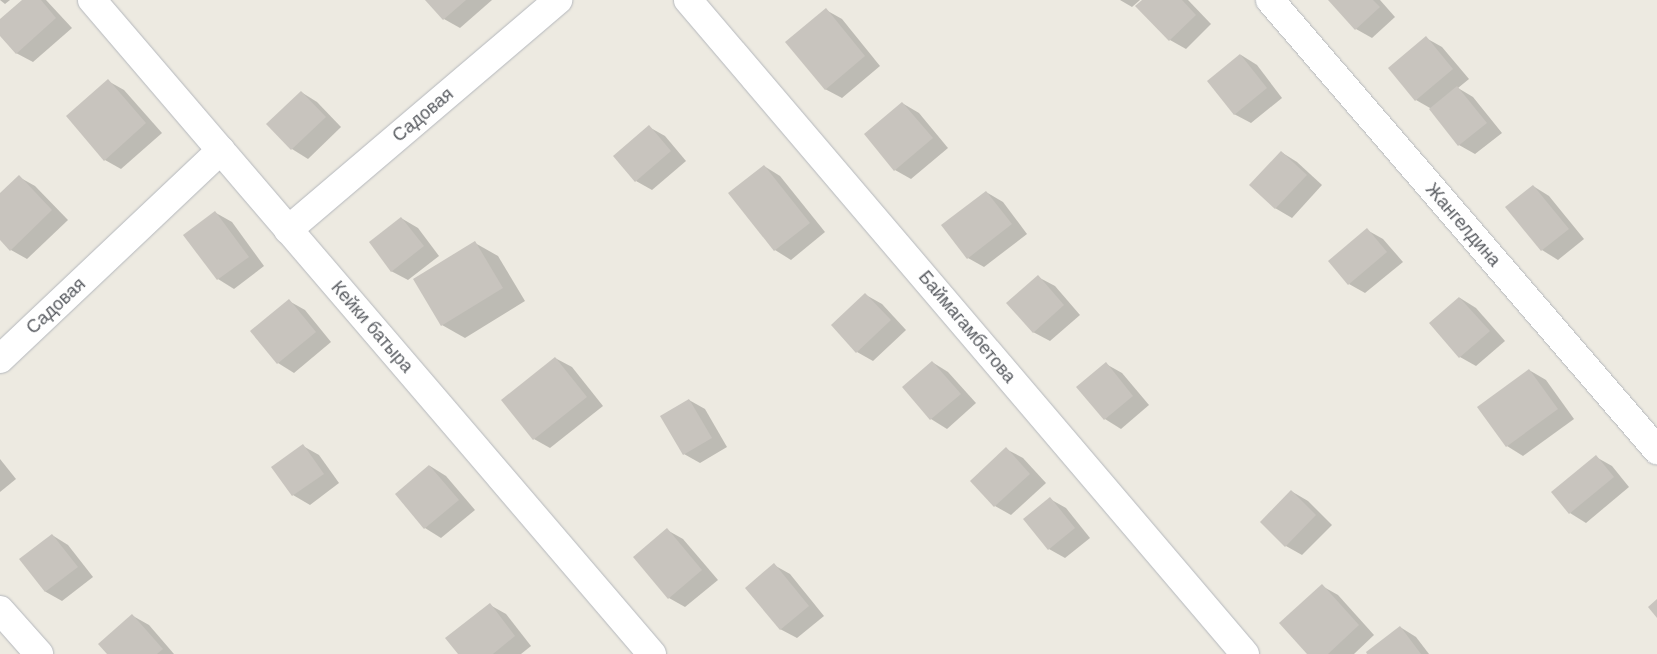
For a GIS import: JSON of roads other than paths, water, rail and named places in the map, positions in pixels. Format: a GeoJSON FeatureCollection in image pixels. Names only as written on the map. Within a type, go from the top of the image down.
{"type":"FeatureCollection","features":[{"type":"Feature","properties":{"kind":"street","name":"Кейки батыра"},"geometry":{"type":"LineString","coordinates":[[92,0],[652,654]]}},
{"type":"Feature","properties":{"kind":"street","name":"Садовая"},"geometry":{"type":"LineString","coordinates":[[288,230],[558,0]]}},
{"type":"Feature","properties":{"kind":"street","name":"Баймагамбетова"},"geometry":{"type":"LineString","coordinates":[[688,0],[1245,654]]}},
{"type":"Feature","properties":{"kind":"street","name":"Жангелдина"},"geometry":{"type":"LineString","coordinates":[[1270,0],[1657,450]]}},
{"type":"Feature","properties":{"kind":"street","name":"Садовая"},"geometry":{"type":"LineString","coordinates":[[0,358],[221,150]]}},
{"type":"Feature","properties":{"kind":"street"},"geometry":{"type":"LineString","coordinates":[[0,610],[39,654]]}}]}
